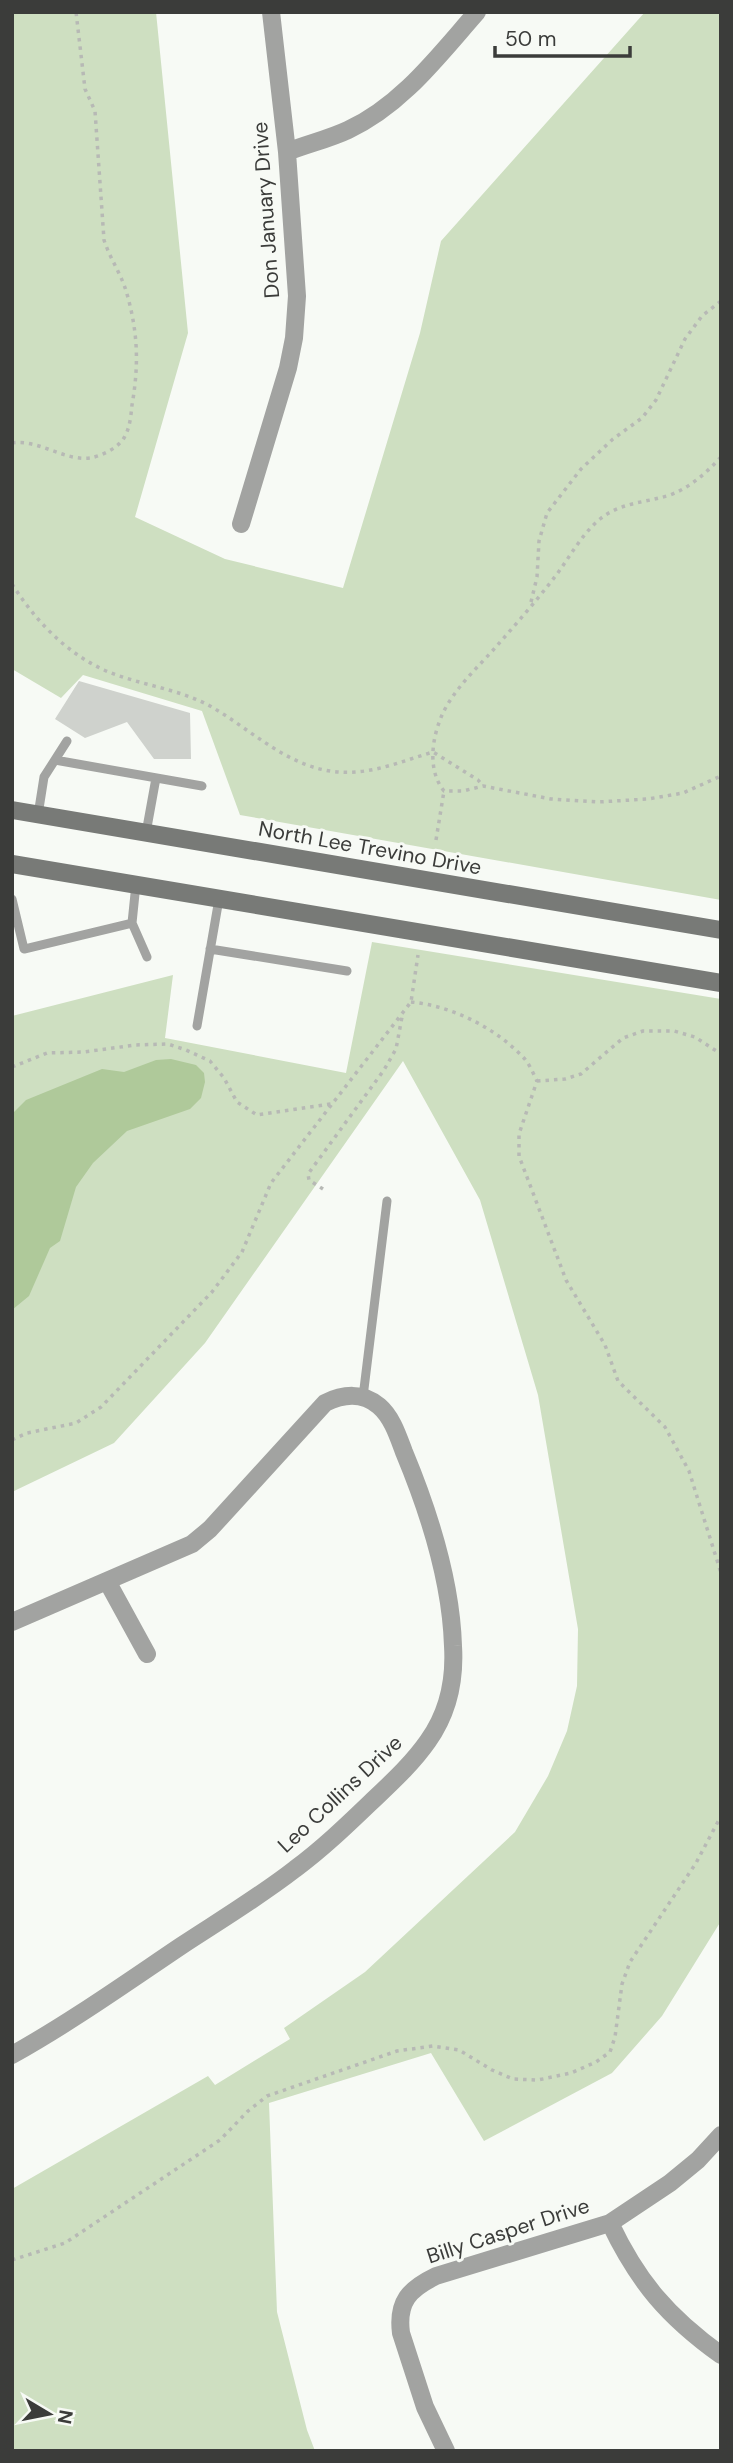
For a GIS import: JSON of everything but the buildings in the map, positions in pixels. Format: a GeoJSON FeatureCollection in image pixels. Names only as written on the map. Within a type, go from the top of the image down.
{"type":"FeatureCollection","features":[{"type":"Feature","properties":{"kind":"main road","name":"North Lee Trevino Drive"},"geometry":{"type":"LineString","coordinates":[[12,810],[721,930]]}},
{"type":"Feature","properties":{"kind":"main road"},"geometry":{"type":"LineString","coordinates":[[12,864],[721,983]]}},
{"type":"Feature","properties":{"kind":"street","name":"Don January Drive"},"geometry":{"type":"LineString","coordinates":[[241,524],[288,368],[294,338],[297,296],[287,152],[271,12]]}},
{"type":"Feature","properties":{"kind":"street"},"geometry":{"type":"LineString","coordinates":[[287,152],[349,129],[394,101],[426,70],[477,12]]}},
{"type":"Feature","properties":{"kind":"street"},"geometry":{"type":"LineString","coordinates":[[12,1622],[192,1544],[210,1529],[325,1403],[342,1396],[363,1397]]}},
{"type":"Feature","properties":{"kind":"street","name":"Leo Collins Drive"},"geometry":{"type":"LineString","coordinates":[[12,2054],[66,2023],[294,1870],[400,1775],[429,1740],[444,1712],[450,1693],[453,1646],[447,1591],[437,1549],[413,1473],[393,1423],[381,1407],[363,1397]]}},
{"type":"Feature","properties":{"kind":"street"},"geometry":{"type":"LineString","coordinates":[[107,1581],[147,1654]]}},
{"type":"Feature","properties":{"kind":"street","name":"Billy Casper Drive"},"geometry":{"type":"LineString","coordinates":[[446,2451],[425,2407],[401,2333],[399,2321],[402,2306],[411,2290],[436,2276],[610,2223],[670,2183],[698,2160],[721,2135]]}},
{"type":"Feature","properties":{"kind":"street"},"geometry":{"type":"LineString","coordinates":[[610,2223],[625,2255],[656,2298],[690,2333],[721,2356]]}},
{"type":"Feature","properties":{"kind":"lane"},"geometry":{"type":"LineString","coordinates":[[38,815],[44,777],[67,741]]}},
{"type":"Feature","properties":{"kind":"lane"},"geometry":{"type":"LineString","coordinates":[[55,760],[202,786]]}},
{"type":"Feature","properties":{"kind":"lane"},"geometry":{"type":"LineString","coordinates":[[146,833],[156,778]]}},
{"type":"Feature","properties":{"kind":"lane"},"geometry":{"type":"LineString","coordinates":[[136,884],[132,923],[147,957]]}},
{"type":"Feature","properties":{"kind":"lane"},"geometry":{"type":"LineString","coordinates":[[12,899],[24,949],[132,923]]}},
{"type":"Feature","properties":{"kind":"lane"},"geometry":{"type":"LineString","coordinates":[[197,1026],[219,899]]}},
{"type":"Feature","properties":{"kind":"lane"},"geometry":{"type":"LineString","coordinates":[[210,949],[347,971]]}},
{"type":"Feature","properties":{"kind":"lane"},"geometry":{"type":"LineString","coordinates":[[363,1397],[387,1201]]}},
{"type":"Feature","properties":{"kind":"path"},"geometry":{"type":"LineString","coordinates":[[12,443],[25,441],[63,454],[88,458],[109,452],[125,438],[138,372],[136,337],[127,291],[104,240],[95,111],[85,89],[76,12]]}},
{"type":"Feature","properties":{"kind":"path"},"geometry":{"type":"LineString","coordinates":[[531,604],[537,577],[539,541],[548,513],[581,469],[612,439],[642,418],[656,400],[684,339],[702,316],[721,300]]}},
{"type":"Feature","properties":{"kind":"path"},"geometry":{"type":"LineString","coordinates":[[436,839],[444,791],[438,783],[433,767],[433,752],[442,715],[456,693],[556,574],[579,541],[601,518],[629,503],[670,495],[692,484],[721,457]]}},
{"type":"Feature","properties":{"kind":"path"},"geometry":{"type":"LineString","coordinates":[[12,584],[28,610],[71,650],[105,670],[173,691],[209,706],[297,762],[328,771],[355,774],[433,752],[478,779],[483,786]]}},
{"type":"Feature","properties":{"kind":"path"},"geometry":{"type":"LineString","coordinates":[[444,791],[463,791],[483,786],[551,799],[598,802],[648,799],[684,793],[721,776]]}},
{"type":"Feature","properties":{"kind":"path"},"geometry":{"type":"LineString","coordinates":[[12,1440],[27,1433],[67,1425],[101,1407],[212,1292],[242,1252],[271,1183],[411,1002],[418,955]]}},
{"type":"Feature","properties":{"kind":"path"},"geometry":{"type":"LineString","coordinates":[[411,1002],[435,1004],[460,1014],[500,1038],[525,1059],[537,1081],[519,1134],[519,1156],[566,1280],[605,1345],[618,1381],[665,1427],[689,1471],[721,1573]]}},
{"type":"Feature","properties":{"kind":"path"},"geometry":{"type":"LineString","coordinates":[[323,1189],[309,1180],[308,1174],[384,1070],[396,1049],[402,1014]]}},
{"type":"Feature","properties":{"kind":"path"},"geometry":{"type":"LineString","coordinates":[[537,1081],[565,1079],[581,1073],[623,1038],[643,1031],[674,1031],[695,1037],[721,1054]]}},
{"type":"Feature","properties":{"kind":"path"},"geometry":{"type":"LineString","coordinates":[[12,1067],[47,1053],[167,1044],[209,1061],[224,1078],[237,1102],[257,1115],[333,1104]]}},
{"type":"Feature","properties":{"kind":"path"},"geometry":{"type":"LineString","coordinates":[[12,2260],[65,2244],[220,2140],[267,2096],[397,2051],[433,2046],[459,2050],[513,2079],[538,2080],[571,2073],[596,2062],[610,2052],[615,2037],[622,1984],[630,1962],[696,1863],[721,1815]]}},
{"type":"Feature","properties":{"kind":"shaded area"},"geometry":{"type":"Polygon","coordinates":[[[12,12],[156,12],[188,333],[135,517],[225,559],[343,588],[420,333],[441,241],[645,12],[721,12],[721,900],[240,815],[202,711],[83,675],[61,698],[12,669],[12,12]]]}},
{"type":"Feature","properties":{"kind":"shaded area"},"geometry":{"type":"Polygon","coordinates":[[[372,942],[721,999],[721,1921],[662,2016],[612,2073],[484,2141],[431,2053],[269,2103],[277,2312],[307,2430],[315,2451],[12,2451],[12,2189],[208,2076],[215,2085],[290,2039],[284,2028],[365,1972],[515,1832],[548,1776],[567,1731],[577,1686],[578,1629],[538,1395],[480,1200],[403,1061],[205,1343],[114,1443],[12,1492],[12,1016],[173,975],[165,1038],[346,1073],[372,942]]]}},
{"type":"Feature","properties":{"kind":"shaded area"},"geometry":{"type":"Polygon","coordinates":[[[171,1059],[196,1065],[204,1073],[201,1098],[190,1109],[127,1131],[93,1163],[76,1187],[60,1241],[50,1248],[29,1296],[12,1310],[12,1114],[26,1100],[102,1069],[124,1072],[156,1060],[171,1059]]]}}]}
